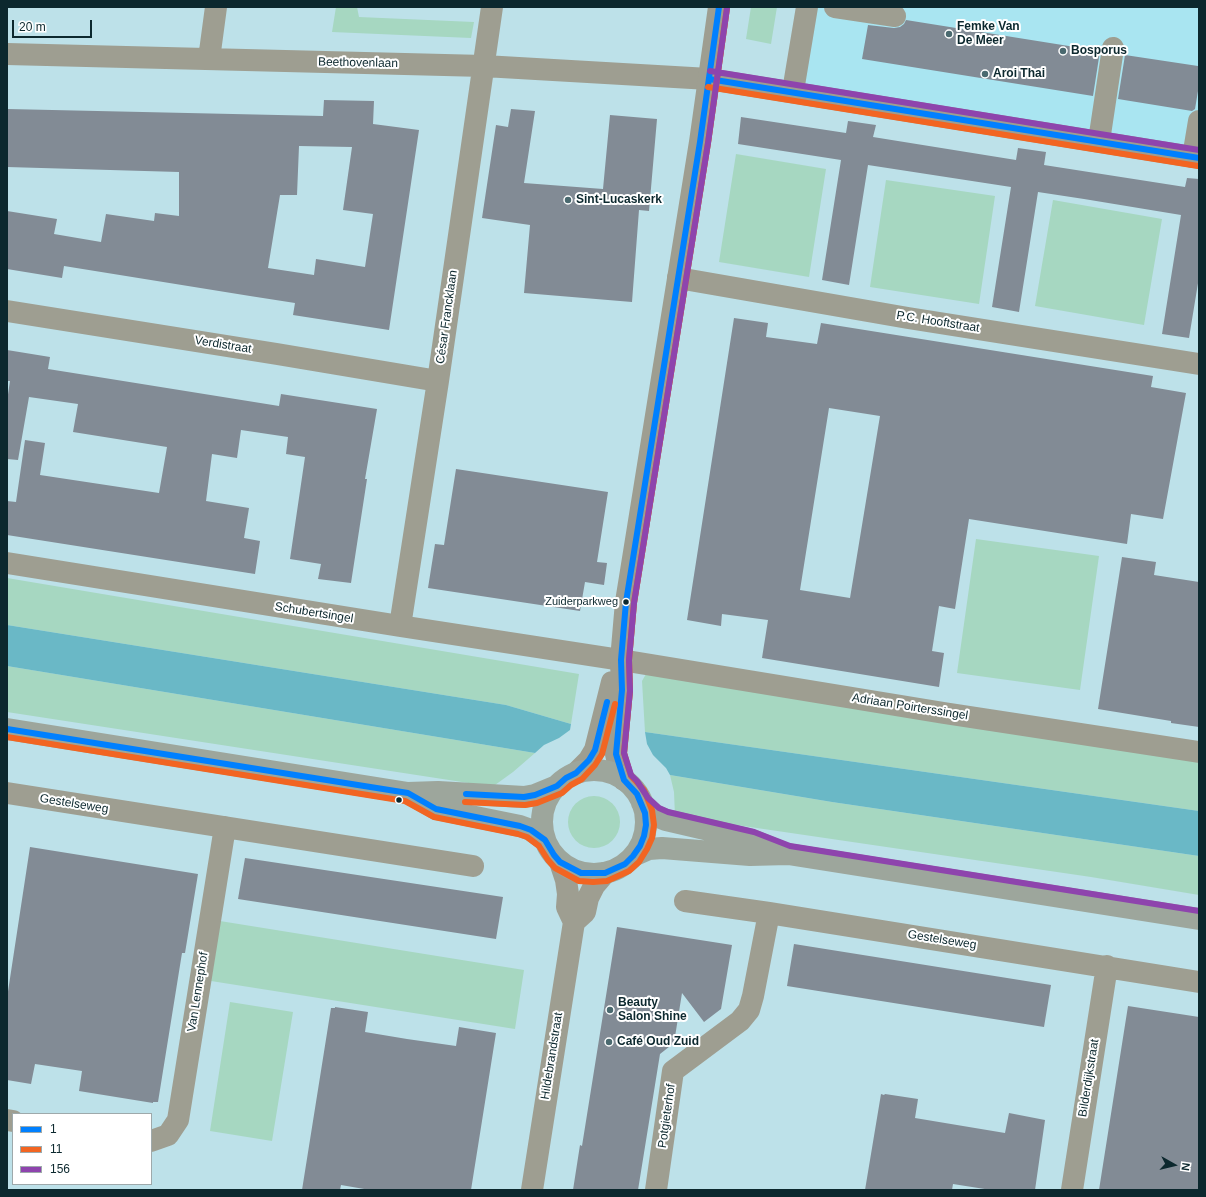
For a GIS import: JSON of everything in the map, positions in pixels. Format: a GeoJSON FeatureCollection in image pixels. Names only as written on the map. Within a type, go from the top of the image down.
{"type":"FeatureCollection","features":[{"type":"Feature","properties":{"kind":"main road"},"geometry":{"type":"LineString","coordinates":[[7,729],[408,793],[438,792],[524,797],[535,795],[557,786]]}},
{"type":"Feature","properties":{"kind":"main road"},"geometry":{"type":"LineString","coordinates":[[642,802],[646,825],[640,846],[625,864],[605,873],[581,873],[570,868],[560,862],[545,840],[542,828],[544,811],[549,795],[566,778],[576,773],[588,770],[613,774],[624,780],[654,815],[666,820],[752,840],[788,854]]}},
{"type":"Feature","properties":{"kind":"main road"},"geometry":{"type":"LineString","coordinates":[[408,793],[436,809],[520,826],[531,830],[545,840]]}},
{"type":"Feature","properties":{"kind":"main road"},"geometry":{"type":"LineString","coordinates":[[633,856],[648,850],[662,848],[750,855],[788,854],[1199,919]]}},
{"type":"Feature","properties":{"kind":"street"},"geometry":{"type":"LineString","coordinates":[[209,59],[216,7]]}},
{"type":"Feature","properties":{"kind":"street","name":"César Francklaan"},"geometry":{"type":"LineString","coordinates":[[400,626],[438,381],[492,7]]}},
{"type":"Feature","properties":{"kind":"street"},"geometry":{"type":"LineString","coordinates":[[624,780],[616,754],[622,690],[621,660],[626,602],[678,278],[719,7]]}},
{"type":"Feature","properties":{"kind":"street"},"geometry":{"type":"LineString","coordinates":[[793,91],[806,7]]}},
{"type":"Feature","properties":{"kind":"street"},"geometry":{"type":"LineString","coordinates":[[835,7],[894,16]]}},
{"type":"Feature","properties":{"kind":"street"},"geometry":{"type":"LineString","coordinates":[[1099,141],[1113,48]]}},
{"type":"Feature","properties":{"kind":"street","name":"Beethovenlaan"},"geometry":{"type":"LineString","coordinates":[[7,54],[484,66],[709,79],[793,91],[1196,157]]}},
{"type":"Feature","properties":{"kind":"street"},"geometry":{"type":"LineString","coordinates":[[1196,157],[1199,121]]}},
{"type":"Feature","properties":{"kind":"street","name":"P.C. Hooftstraat"},"geometry":{"type":"LineString","coordinates":[[678,278],[908,318],[1199,364]]}},
{"type":"Feature","properties":{"kind":"street","name":"Verdistraat"},"geometry":{"type":"LineString","coordinates":[[7,311],[438,381]]}},
{"type":"Feature","properties":{"kind":"street","name":"Schubertsingel"},"geometry":{"type":"LineString","coordinates":[[7,564],[621,660]]}},
{"type":"Feature","properties":{"kind":"street"},"geometry":{"type":"LineString","coordinates":[[576,773],[589,760],[595,750],[610,689],[621,660]]}},
{"type":"Feature","properties":{"kind":"street","name":"Adriaan Poirterssingel"},"geometry":{"type":"LineString","coordinates":[[621,660],[944,713],[1199,752]]}},
{"type":"Feature","properties":{"kind":"street","name":"Gestelseweg"},"geometry":{"type":"LineString","coordinates":[[7,794],[473,866]]}},
{"type":"Feature","properties":{"kind":"street","name":"Van Lennephof"},"geometry":{"type":"LineString","coordinates":[[152,1141],[168,1135],[178,1120],[225,827]]}},
{"type":"Feature","properties":{"kind":"street"},"geometry":{"type":"LineString","coordinates":[[560,862],[566,880],[568,894],[566,907],[574,922],[585,912],[594,886],[605,873]]}},
{"type":"Feature","properties":{"kind":"street","name":"Gestelseweg"},"geometry":{"type":"LineString","coordinates":[[685,901],[1107,966],[1199,982]]}},
{"type":"Feature","properties":{"kind":"street","name":"Potgieterhof"},"geometry":{"type":"LineString","coordinates":[[656,1190],[673,1071],[740,1021],[749,1010],[770,913]]}},
{"type":"Feature","properties":{"kind":"street","name":"Hildebrandstraat"},"geometry":{"type":"LineString","coordinates":[[532,1190],[574,922]]}},
{"type":"Feature","properties":{"kind":"street","name":"Bilderdijkstraat"},"geometry":{"type":"LineString","coordinates":[[1072,1190],[1107,966]]}},
{"type":"Feature","properties":{"kind":"shaded area"},"geometry":{"type":"Polygon","coordinates":[[[807,7],[1199,7],[1199,158],[793,91],[807,7]]]}},
{"type":"Feature","properties":{"kind":"shaded area"},"geometry":{"type":"Polygon","coordinates":[[[7,625],[506,705],[571,724],[570,730],[559,738],[544,745],[535,753],[7,666],[7,625]]]}},
{"type":"Feature","properties":{"kind":"shaded area"},"geometry":{"type":"Polygon","coordinates":[[[645,732],[1199,811],[1199,856],[832,802],[670,775],[666,768],[653,755],[647,744],[645,732]]]}},
{"type":"Feature","properties":{"kind":"green space"},"geometry":{"type":"Polygon","coordinates":[[[336,7],[357,7],[359,17],[474,22],[471,38],[332,32],[336,7]]]}},
{"type":"Feature","properties":{"kind":"green space"},"geometry":{"type":"Polygon","coordinates":[[[751,7],[777,7],[771,44],[746,39],[751,7]]]}},
{"type":"Feature","properties":{"kind":"green space"},"geometry":{"type":"Polygon","coordinates":[[[736,154],[826,169],[809,277],[719,262],[736,154]]]}},
{"type":"Feature","properties":{"kind":"green space"},"geometry":{"type":"Polygon","coordinates":[[[886,180],[995,196],[979,304],[870,287],[886,180]]]}},
{"type":"Feature","properties":{"kind":"green space"},"geometry":{"type":"Polygon","coordinates":[[[1053,200],[1162,219],[1144,325],[1035,306],[1053,200]]]}},
{"type":"Feature","properties":{"kind":"green space"},"geometry":{"type":"Polygon","coordinates":[[[976,539],[1099,556],[1080,690],[957,673],[976,539]]]}},
{"type":"Feature","properties":{"kind":"green space"},"geometry":{"type":"Polygon","coordinates":[[[7,578],[579,674],[571,724],[506,705],[7,625],[7,578]]]}},
{"type":"Feature","properties":{"kind":"green space"},"geometry":{"type":"Polygon","coordinates":[[[7,666],[535,753],[495,785],[475,784],[7,712],[7,666]]]}},
{"type":"Feature","properties":{"kind":"green space"},"geometry":{"type":"Polygon","coordinates":[[[646,674],[1199,761],[1199,811],[645,732],[642,681],[646,674]]]}},
{"type":"Feature","properties":{"kind":"green space"},"geometry":{"type":"Polygon","coordinates":[[[670,775],[832,802],[1199,856],[1199,895],[1091,877],[675,816],[674,792],[670,775]]]}},
{"type":"Feature","properties":{"kind":"green space"},"geometry":{"type":"Polygon","coordinates":[[[594,796],[604,798],[612,804],[618,812],[620,822],[618,832],[612,840],[604,846],[594,848],[584,846],[576,840],[570,832],[568,822],[570,812],[576,804],[584,798],[594,796]]]}},
{"type":"Feature","properties":{"kind":"green space"},"geometry":{"type":"Polygon","coordinates":[[[220,921],[524,970],[515,1029],[211,981],[220,921]]]}},
{"type":"Feature","properties":{"kind":"green space"},"geometry":{"type":"Polygon","coordinates":[[[230,1002],[293,1012],[272,1141],[210,1131],[230,1002]]]}},
{"type":"Feature","properties":{"kind":"building"},"geometry":{"type":"Polygon","coordinates":[[[906,20],[1100,51],[1093,96],[862,59],[868,25],[894,28],[900,27],[906,20]]]}},
{"type":"Feature","properties":{"kind":"building"},"geometry":{"type":"Polygon","coordinates":[[[1125,55],[1198,66],[1199,85],[1195,109],[1192,111],[1118,99],[1125,55]]]}},
{"type":"Feature","properties":{"kind":"building"},"geometry":{"type":"Polygon","coordinates":[[[324,100],[374,101],[373,124],[419,130],[389,330],[293,315],[295,303],[64,266],[62,278],[7,269],[7,211],[57,219],[54,234],[101,242],[106,214],[154,221],[155,213],[179,216],[179,172],[7,167],[7,109],[323,116],[324,100]],[[299,146],[297,195],[280,195],[268,268],[314,275],[316,259],[365,267],[373,214],[343,210],[352,147],[299,146]]]}},
{"type":"Feature","properties":{"kind":"building","name":"Sint-Lucaskerk"},"geometry":{"type":"Polygon","coordinates":[[[511,109],[535,111],[524,183],[603,189],[610,115],[657,119],[649,211],[639,210],[632,302],[524,293],[530,225],[482,218],[496,125],[508,127],[511,109]]]}},
{"type":"Feature","properties":{"kind":"building"},"geometry":{"type":"Polygon","coordinates":[[[741,117],[846,133],[848,121],[876,125],[873,137],[1016,160],[1018,148],[1046,152],[1044,165],[1185,187],[1187,178],[1199,179],[1199,277],[1189,338],[1162,334],[1181,215],[1084,199],[1038,192],[1019,312],[992,307],[1011,187],[868,165],[849,285],[822,280],[841,160],[738,144],[741,117]]]}},
{"type":"Feature","properties":{"kind":"building"},"geometry":{"type":"Polygon","coordinates":[[[734,318],[768,323],[766,337],[817,344],[821,323],[1153,376],[1151,387],[1186,393],[1163,519],[1131,514],[1127,544],[969,519],[955,609],[939,606],[932,651],[944,653],[939,687],[762,658],[768,620],[722,614],[721,626],[687,620],[734,318]],[[829,408],[800,590],[850,598],[880,416],[829,408]]]}},
{"type":"Feature","properties":{"kind":"building"},"geometry":{"type":"Polygon","coordinates":[[[7,350],[50,357],[48,369],[279,406],[281,394],[377,409],[365,479],[367,479],[351,583],[318,579],[321,564],[290,559],[305,457],[286,454],[288,437],[241,430],[237,458],[212,454],[206,501],[249,508],[244,538],[260,541],[255,574],[7,535],[7,501],[16,502],[25,440],[45,443],[40,475],[159,493],[167,447],[73,432],[78,404],[29,397],[18,460],[7,459],[7,401],[10,381],[7,381],[7,350]]]}},
{"type":"Feature","properties":{"kind":"building"},"geometry":{"type":"Polygon","coordinates":[[[456,469],[608,492],[597,562],[607,563],[604,585],[585,582],[580,611],[428,588],[435,544],[444,545],[456,469]]]}},
{"type":"Feature","properties":{"kind":"building"},"geometry":{"type":"Polygon","coordinates":[[[1122,557],[1156,562],[1154,575],[1199,582],[1199,727],[1098,709],[1122,557]]]}},
{"type":"Feature","properties":{"kind":"building"},"geometry":{"type":"Polygon","coordinates":[[[30,847],[198,874],[185,953],[182,953],[158,1102],[153,1103],[79,1091],[82,1071],[35,1064],[31,1084],[7,1080],[7,998],[30,847]]]}},
{"type":"Feature","properties":{"kind":"building"},"geometry":{"type":"Polygon","coordinates":[[[245,858],[503,897],[496,939],[238,899],[245,858]]]}},
{"type":"Feature","properties":{"kind":"building"},"geometry":{"type":"Polygon","coordinates":[[[617,927],[732,945],[721,1009],[704,1022],[682,993],[674,1043],[660,1054],[638,1190],[573,1190],[580,1145],[582,1146],[617,927]]]}},
{"type":"Feature","properties":{"kind":"building"},"geometry":{"type":"Polygon","coordinates":[[[794,944],[1051,985],[1044,1027],[787,986],[794,944]]]}},
{"type":"Feature","properties":{"kind":"building"},"geometry":{"type":"Polygon","coordinates":[[[1128,1006],[1199,1017],[1199,1190],[1099,1190],[1128,1006]]]}},
{"type":"Feature","properties":{"kind":"building"},"geometry":{"type":"Polygon","coordinates":[[[335,1007],[368,1012],[365,1032],[407,1039],[456,1046],[459,1027],[496,1033],[471,1190],[370,1190],[341,1185],[340,1190],[302,1190],[331,1008],[335,1007]]]}},
{"type":"Feature","properties":{"kind":"building"},"geometry":{"type":"Polygon","coordinates":[[[881,1094],[918,1099],[915,1118],[1005,1133],[1009,1113],[1045,1120],[1035,1190],[991,1190],[953,1184],[952,1190],[865,1190],[881,1094]]]}},
{"type":"Feature","properties":{"kind":"transit line","name":"1"},"geometry":{"type":"LineString","coordinates":[[7,729],[408,793],[436,809],[520,826],[531,830],[545,840],[560,862],[581,873],[605,873],[625,864],[633,856],[640,846],[644,836],[646,825],[645,813],[637,794],[624,780],[616,754],[622,690],[621,660],[626,602],[700,142],[719,7]]}},
{"type":"Feature","properties":{"kind":"transit line","name":"11"},"geometry":{"type":"LineString","coordinates":[[7,737],[405,801],[434,817],[527,837],[539,846],[555,868],[579,881],[607,881],[629,871],[639,862],[652,838],[654,825],[652,810],[644,790],[631,776],[624,753],[630,691],[629,660],[634,603],[708,143],[727,8]]}},
{"type":"Feature","properties":{"kind":"transit line","name":"156"},"geometry":{"type":"LineString","coordinates":[[727,8],[708,143],[634,603],[629,660],[630,691],[624,753],[631,775],[637,781],[648,798],[659,808],[668,812],[754,832],[790,846],[1199,911]]}},
{"type":"Feature","properties":{"kind":"transit line","name":"156"},"geometry":{"type":"LineString","coordinates":[[710,71],[1199,150]]}},
{"type":"Feature","properties":{"kind":"transit line","name":"1"},"geometry":{"type":"LineString","coordinates":[[709,79],[1199,158]]}},
{"type":"Feature","properties":{"kind":"transit line","name":"11"},"geometry":{"type":"LineString","coordinates":[[708,87],[1198,166]]}},
{"type":"Feature","properties":{"kind":"transit line","name":"1"},"geometry":{"type":"LineString","coordinates":[[466,794],[524,797],[535,795],[557,786],[566,778],[576,773],[589,760],[595,750],[607,702]]}},
{"type":"Feature","properties":{"kind":"transit line","name":"11"},"geometry":{"type":"LineString","coordinates":[[465,802],[525,805],[537,803],[562,793],[571,785],[582,779],[595,765],[602,754],[615,704]]}},
{"type":"Feature","properties":{"kind":"place","name":"Femke Van De Meer"},"geometry":{"type":"Point","coordinates":[949,34]}},
{"type":"Feature","properties":{"kind":"place","name":"Bosporus"},"geometry":{"type":"Point","coordinates":[1063,51]}},
{"type":"Feature","properties":{"kind":"place","name":"Aroi Thai"},"geometry":{"type":"Point","coordinates":[985,74]}},
{"type":"Feature","properties":{"kind":"place","name":"Sint-Lucaskerk"},"geometry":{"type":"Point","coordinates":[568,200]}},
{"type":"Feature","properties":{"kind":"place","name":"Zuiderparkweg"},"geometry":{"type":"Point","coordinates":[626,602]}},
{"type":"Feature","properties":{"kind":"place","name":"Beauty Salon Shine"},"geometry":{"type":"Point","coordinates":[610,1010]}},
{"type":"Feature","properties":{"kind":"place","name":"Café Oud Zuid"},"geometry":{"type":"Point","coordinates":[609,1042]}}]}
